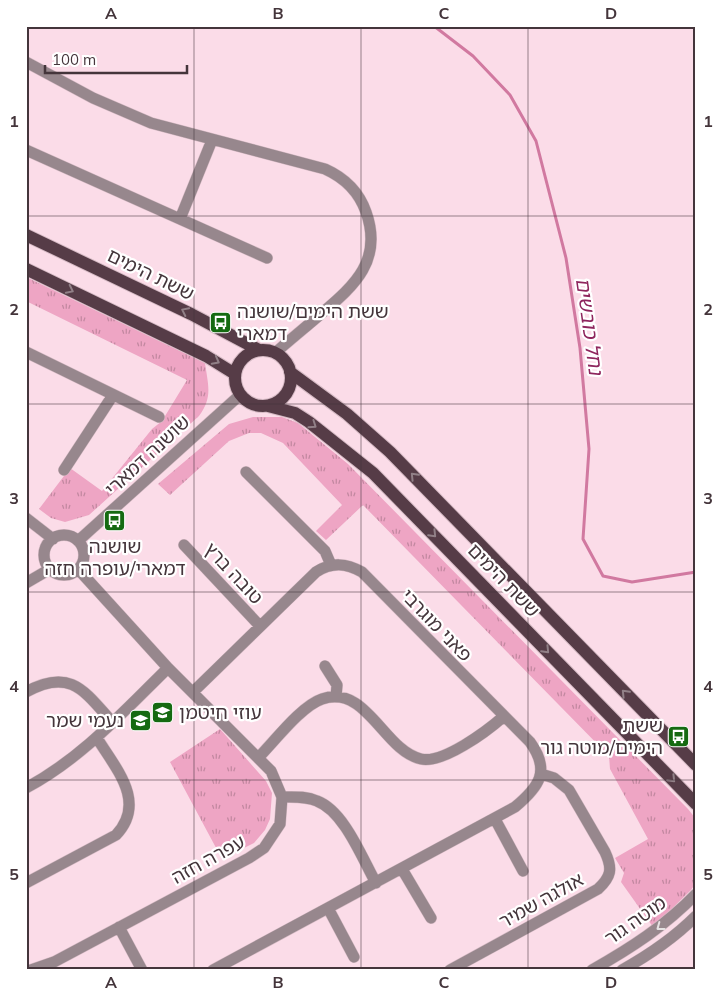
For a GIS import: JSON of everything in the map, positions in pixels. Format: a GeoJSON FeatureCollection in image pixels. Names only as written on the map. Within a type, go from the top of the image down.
{"type":"FeatureCollection","features":[{"type":"Feature","properties":{"kind":"main road","name":"ששת הימים"},"geometry":{"type":"LineString","coordinates":[[26,234],[191,314],[259,350]]}},
{"type":"Feature","properties":{"kind":"main road"},"geometry":{"type":"LineString","coordinates":[[26,269],[206,356],[235,374]]}},
{"type":"Feature","properties":{"kind":"main road"},"geometry":{"type":"LineString","coordinates":[[259,350],[275,353],[282,358],[290,372],[288,390],[277,402],[268,406],[253,404],[240,395],[236,388],[235,374],[243,358],[259,350]]}},
{"type":"Feature","properties":{"kind":"main road","name":"ששת הימים"},"geometry":{"type":"LineString","coordinates":[[290,372],[348,414],[390,452],[696,765]]}},
{"type":"Feature","properties":{"kind":"main road","name":"ששת הימים"},"geometry":{"type":"LineString","coordinates":[[268,406],[295,413],[373,473],[696,804]]}},
{"type":"Feature","properties":{"kind":"street"},"geometry":{"type":"LineString","coordinates":[[26,62],[125,112],[151,123],[334,173],[354,189],[362,202],[370,222],[369,255],[366,267],[359,279],[275,353]]}},
{"type":"Feature","properties":{"kind":"street"},"geometry":{"type":"LineString","coordinates":[[180,219],[212,140]]}},
{"type":"Feature","properties":{"kind":"street"},"geometry":{"type":"LineString","coordinates":[[26,150],[267,258]]}},
{"type":"Feature","properties":{"kind":"street"},"geometry":{"type":"LineString","coordinates":[[27,353],[159,417]]}},
{"type":"Feature","properties":{"kind":"street"},"geometry":{"type":"LineString","coordinates":[[64,470],[114,395]]}},
{"type":"Feature","properties":{"kind":"street","name":"שושנה דמארי"},"geometry":{"type":"LineString","coordinates":[[78,541],[240,395]]}},
{"type":"Feature","properties":{"kind":"street"},"geometry":{"type":"LineString","coordinates":[[246,472],[325,551],[330,565]]}},
{"type":"Feature","properties":{"kind":"street"},"geometry":{"type":"LineString","coordinates":[[26,518],[52,539]]}},
{"type":"Feature","properties":{"kind":"street"},"geometry":{"type":"LineString","coordinates":[[66,536],[78,541],[83,558],[78,569],[67,575],[60,575],[50,569],[44,559],[44,553],[52,539],[66,536]]}},
{"type":"Feature","properties":{"kind":"street","name":"טובה ברץ"},"geometry":{"type":"LineString","coordinates":[[184,545],[259,625]]}},
{"type":"Feature","properties":{"kind":"street","name":"פאני מוגרבי"},"geometry":{"type":"LineString","coordinates":[[330,565],[342,564],[362,572],[537,752],[541,774]]}},
{"type":"Feature","properties":{"kind":"street","name":"טובה ברץ"},"geometry":{"type":"LineString","coordinates":[[193,692],[259,625],[316,572],[330,565]]}},
{"type":"Feature","properties":{"kind":"street"},"geometry":{"type":"LineString","coordinates":[[26,583],[50,569]]}},
{"type":"Feature","properties":{"kind":"street","name":"עפרה חזה"},"geometry":{"type":"LineString","coordinates":[[32,970],[54,962],[119,928],[264,848],[280,824],[282,798],[271,771],[168,668],[78,569]]}},
{"type":"Feature","properties":{"kind":"street"},"geometry":{"type":"LineString","coordinates":[[325,666],[337,685],[336,697]]}},
{"type":"Feature","properties":{"kind":"street"},"geometry":{"type":"LineString","coordinates":[[26,788],[60,769],[97,738],[168,668]]}},
{"type":"Feature","properties":{"kind":"street"},"geometry":{"type":"LineString","coordinates":[[26,692],[50,682],[65,681],[74,684],[82,689],[113,723]]}},
{"type":"Feature","properties":{"kind":"street"},"geometry":{"type":"LineString","coordinates":[[258,758],[309,706],[321,699],[346,698],[358,705],[400,747],[410,755],[422,759],[445,756],[503,717]]}},
{"type":"Feature","properties":{"kind":"street"},"geometry":{"type":"LineString","coordinates":[[26,883],[116,835],[125,826],[130,808],[128,790],[97,738]]}},
{"type":"Feature","properties":{"kind":"street"},"geometry":{"type":"LineString","coordinates":[[212,970],[235,965],[328,908],[495,819],[515,807],[533,792],[541,774]]}},
{"type":"Feature","properties":{"kind":"street","name":"אולגה שמיר"},"geometry":{"type":"LineString","coordinates":[[450,970],[598,889],[611,872],[610,863],[605,852],[569,790],[554,778],[541,774]]}},
{"type":"Feature","properties":{"kind":"street"},"geometry":{"type":"LineString","coordinates":[[282,798],[301,797],[316,800],[330,807],[340,819],[376,883]]}},
{"type":"Feature","properties":{"kind":"street"},"geometry":{"type":"LineString","coordinates":[[495,819],[523,871]]}},
{"type":"Feature","properties":{"kind":"street"},"geometry":{"type":"LineString","coordinates":[[402,868],[431,918]]}},
{"type":"Feature","properties":{"kind":"street","name":"מוטה גור"},"geometry":{"type":"LineString","coordinates":[[592,970],[638,944],[673,918],[696,894]]}},
{"type":"Feature","properties":{"kind":"street"},"geometry":{"type":"LineString","coordinates":[[328,908],[354,958]]}},
{"type":"Feature","properties":{"kind":"street","name":"מוטה גור"},"geometry":{"type":"LineString","coordinates":[[622,970],[646,956],[683,929],[696,916]]}},
{"type":"Feature","properties":{"kind":"street"},"geometry":{"type":"LineString","coordinates":[[119,928],[142,970]]}},
{"type":"Feature","properties":{"kind":"green space"},"geometry":{"type":"Polygon","coordinates":[[[26,277],[205,363],[208,397],[199,416],[89,515],[65,522],[51,518],[39,509],[70,468],[102,491],[152,429],[162,421],[187,380],[26,301],[26,277]]]}},
{"type":"Feature","properties":{"kind":"green space"},"geometry":{"type":"Polygon","coordinates":[[[253,417],[282,417],[298,423],[348,464],[696,819],[696,883],[653,927],[621,882],[624,873],[615,858],[648,839],[610,769],[609,756],[363,505],[326,540],[316,531],[342,505],[283,443],[261,433],[249,433],[229,441],[170,495],[158,484],[229,424],[253,417]]]}},
{"type":"Feature","properties":{"kind":"green space"},"geometry":{"type":"Polygon","coordinates":[[[220,729],[266,781],[272,793],[270,819],[265,830],[254,843],[222,859],[170,762],[220,729]]]}},
{"type":"Feature","properties":{"kind":"waterway","name":"נחל כובשים"},"geometry":{"type":"LineString","coordinates":[[434,26],[473,56],[510,95],[536,141],[566,258],[580,348],[589,449],[583,539],[603,576],[632,582],[696,572]]}},
{"type":"Feature","properties":{"kind":"place","name":"ששת הימים/שושנה דמארי"},"geometry":{"type":"Point","coordinates":[221,322]}},
{"type":"Feature","properties":{"kind":"place","name":"שושנה דמארי/עופרה חזה"},"geometry":{"type":"Point","coordinates":[115,520]}},
{"type":"Feature","properties":{"kind":"place","name":"עוזי חיטמן"},"geometry":{"type":"Point","coordinates":[163,712]}},
{"type":"Feature","properties":{"kind":"place","name":"נעמי שמר"},"geometry":{"type":"Point","coordinates":[140,720]}},
{"type":"Feature","properties":{"kind":"place","name":"ששת הימים/מוטה גור"},"geometry":{"type":"Point","coordinates":[679,736]}}]}
